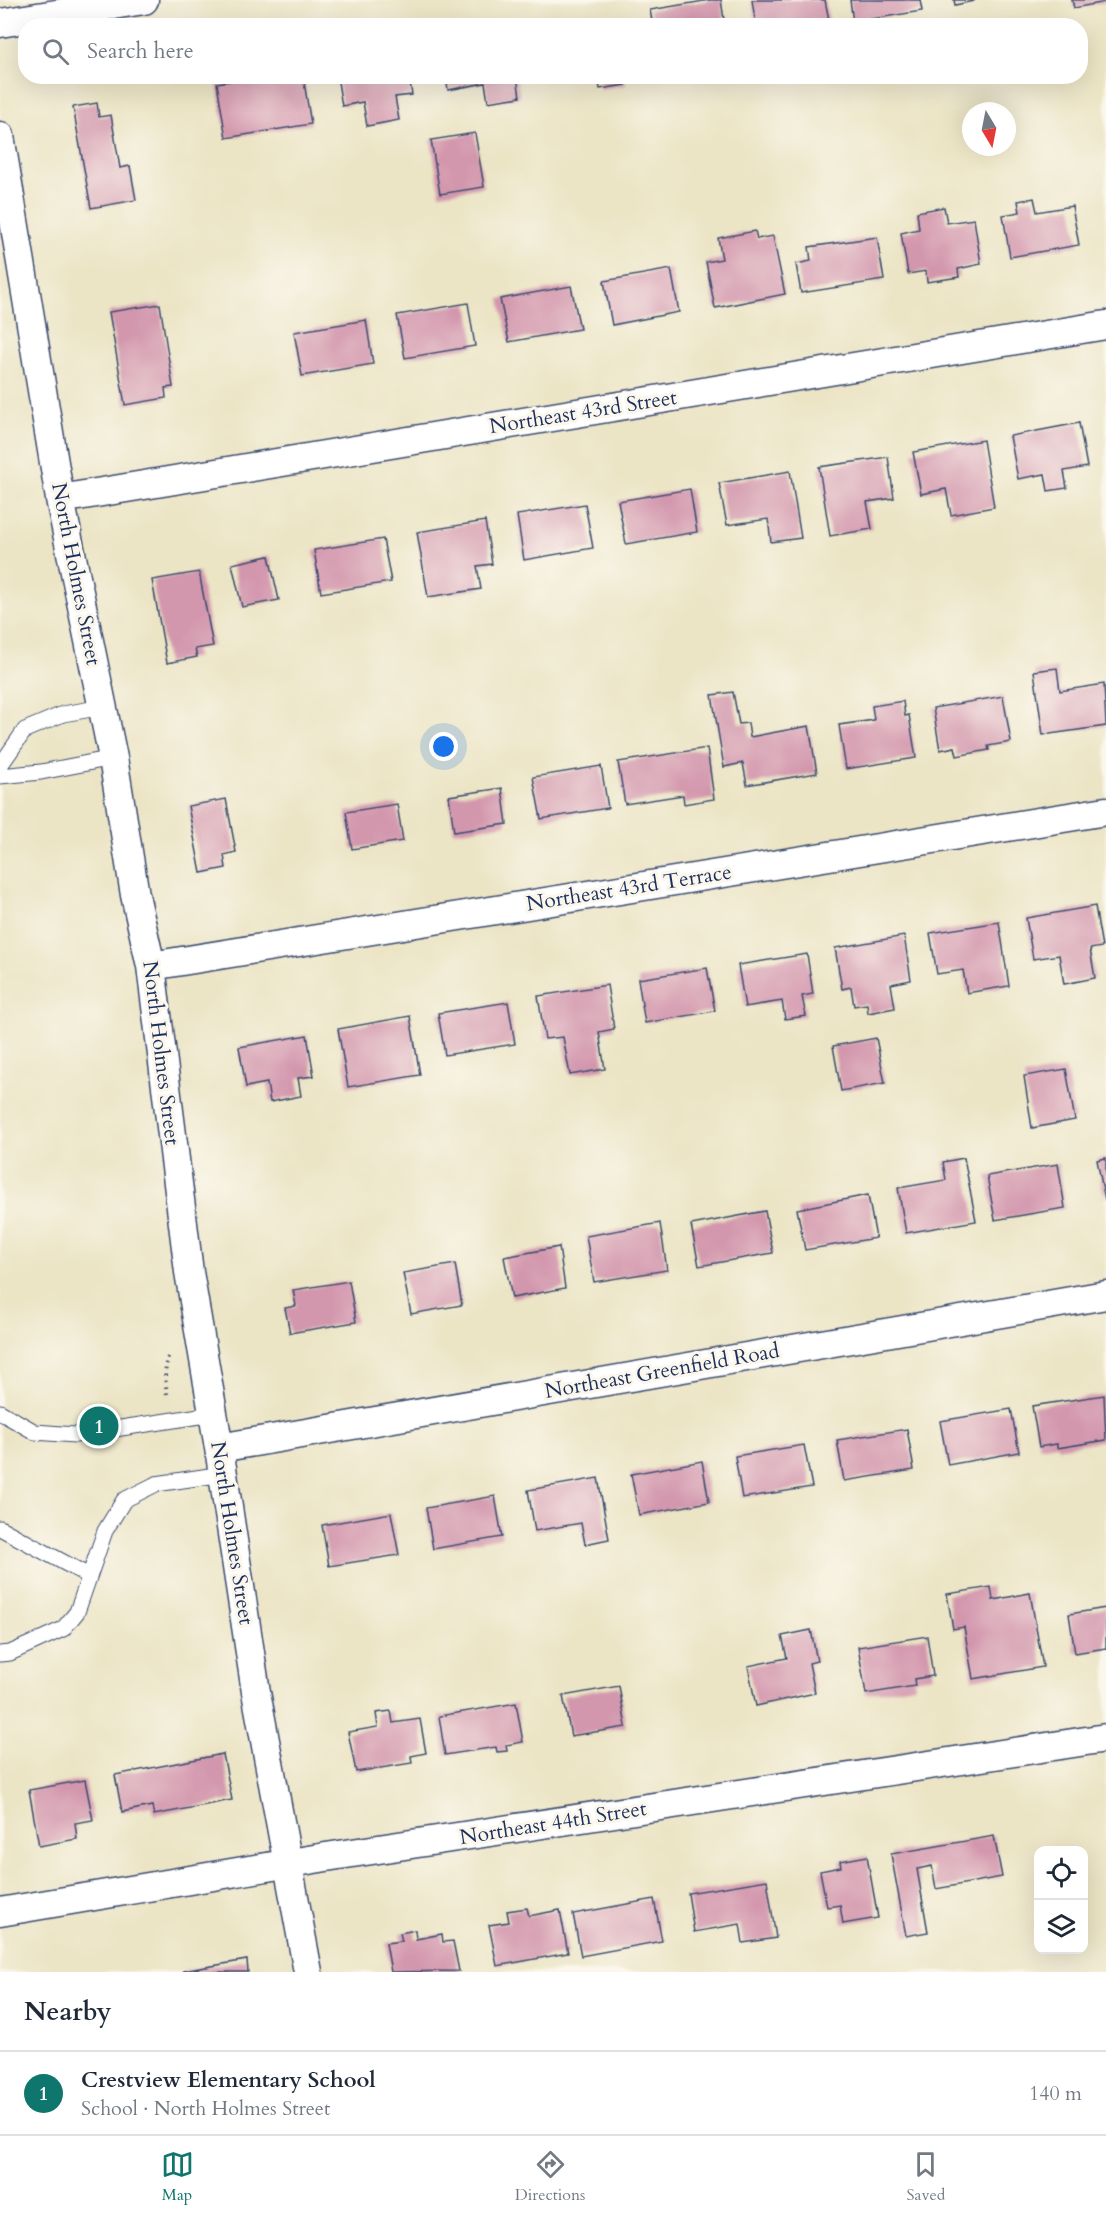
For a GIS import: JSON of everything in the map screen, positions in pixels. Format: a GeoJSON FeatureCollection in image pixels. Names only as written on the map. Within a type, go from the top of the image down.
{"type":"FeatureCollection","features":[{"type":"Feature","properties":{"kind":"street"},"geometry":{"type":"LineString","coordinates":[[31,18],[144,0]]}},
{"type":"Feature","properties":{"kind":"street"},"geometry":{"type":"LineString","coordinates":[[0,23],[18,20]]}},
{"type":"Feature","properties":{"kind":"street","name":"North Holmes Street"},"geometry":{"type":"LineString","coordinates":[[0,136],[60,499],[113,758],[135,895],[151,966],[189,1272],[221,1461],[256,1692],[308,1972]]}},
{"type":"Feature","properties":{"kind":"street","name":"Northeast 43rd Street"},"geometry":{"type":"LineString","coordinates":[[60,499],[1106,325]]}},
{"type":"Feature","properties":{"kind":"street","name":"Northeast 43rd Terrace"},"geometry":{"type":"LineString","coordinates":[[151,966],[1106,811]]}},
{"type":"Feature","properties":{"kind":"street","name":"Northeast Greenfield Road"},"geometry":{"type":"LineString","coordinates":[[221,1461],[1106,1295]]}},
{"type":"Feature","properties":{"kind":"street","name":"Northeast 44th Street"},"geometry":{"type":"LineString","coordinates":[[0,1912],[288,1864],[1106,1738]]}},
{"type":"Feature","properties":{"kind":"lane"},"geometry":{"type":"LineString","coordinates":[[0,766],[25,729],[63,714],[103,707]]}},
{"type":"Feature","properties":{"kind":"lane"},"geometry":{"type":"LineString","coordinates":[[0,776],[41,772],[113,758]]}},
{"type":"Feature","properties":{"kind":"lane"},"geometry":{"type":"LineString","coordinates":[[0,1412],[35,1432],[75,1436],[213,1414]]}},
{"type":"Feature","properties":{"kind":"lane"},"geometry":{"type":"LineString","coordinates":[[3,1651],[63,1629],[77,1612],[105,1531],[124,1500],[156,1484],[221,1461]]}},
{"type":"Feature","properties":{"kind":"lane"},"geometry":{"type":"LineString","coordinates":[[0,1528],[89,1576]]}},
{"type":"Feature","properties":{"kind":"building"},"geometry":{"type":"Polygon","coordinates":[[[721,0],[724,18],[652,18],[650,10],[721,0]]]}},
{"type":"Feature","properties":{"kind":"building"},"geometry":{"type":"Polygon","coordinates":[[[752,0],[825,0],[829,18],[755,18],[752,0]]]}},
{"type":"Feature","properties":{"kind":"building"},"geometry":{"type":"Polygon","coordinates":[[[850,0],[920,0],[922,11],[878,18],[852,18],[850,0]]]}},
{"type":"Feature","properties":{"kind":"building"},"geometry":{"type":"Polygon","coordinates":[[[954,0],[974,0],[974,1],[955,5],[954,0]]]}},
{"type":"Feature","properties":{"kind":"building"},"geometry":{"type":"Polygon","coordinates":[[[1072,0],[1106,0],[1106,2],[1074,8],[1072,0]]]}},
{"type":"Feature","properties":{"kind":"building"},"geometry":{"type":"Polygon","coordinates":[[[217,84],[304,84],[311,124],[226,138],[217,84]]]}},
{"type":"Feature","properties":{"kind":"building"},"geometry":{"type":"Polygon","coordinates":[[[338,84],[410,84],[412,95],[395,97],[399,120],[367,126],[363,102],[342,106],[338,84]]]}},
{"type":"Feature","properties":{"kind":"building"},"geometry":{"type":"Polygon","coordinates":[[[447,84],[480,84],[448,90],[447,84]]]}},
{"type":"Feature","properties":{"kind":"building"},"geometry":{"type":"Polygon","coordinates":[[[485,84],[518,84],[520,97],[488,102],[485,84]]]}},
{"type":"Feature","properties":{"kind":"building"},"geometry":{"type":"Polygon","coordinates":[[[599,84],[626,84],[626,85],[600,89],[599,84]]]}},
{"type":"Feature","properties":{"kind":"building"},"geometry":{"type":"Polygon","coordinates":[[[97,103],[99,117],[111,115],[120,168],[130,166],[136,200],[91,208],[73,107],[97,103]]]}},
{"type":"Feature","properties":{"kind":"building"},"geometry":{"type":"Polygon","coordinates":[[[475,133],[484,187],[440,194],[431,140],[475,133]]]}},
{"type":"Feature","properties":{"kind":"building"},"geometry":{"type":"Polygon","coordinates":[[[1034,198],[1037,212],[1072,206],[1079,245],[1010,257],[1003,215],[1020,212],[1018,201],[1034,198]]]}},
{"type":"Feature","properties":{"kind":"building"},"geometry":{"type":"Polygon","coordinates":[[[944,207],[947,223],[974,219],[981,264],[958,269],[959,277],[927,282],[926,271],[908,274],[901,233],[919,229],[917,212],[944,207]]]}},
{"type":"Feature","properties":{"kind":"building"},"geometry":{"type":"Polygon","coordinates":[[[755,231],[757,239],[773,236],[785,294],[715,308],[706,262],[722,259],[718,238],[755,231]]]}},
{"type":"Feature","properties":{"kind":"building"},"geometry":{"type":"Polygon","coordinates":[[[877,237],[884,280],[801,293],[796,264],[811,261],[809,247],[877,237]]]}},
{"type":"Feature","properties":{"kind":"building"},"geometry":{"type":"Polygon","coordinates":[[[671,269],[679,312],[612,325],[604,281],[671,269]]]}},
{"type":"Feature","properties":{"kind":"building"},"geometry":{"type":"Polygon","coordinates":[[[571,286],[580,329],[509,342],[500,299],[571,286]]]}},
{"type":"Feature","properties":{"kind":"building"},"geometry":{"type":"Polygon","coordinates":[[[468,303],[475,346],[405,358],[397,315],[468,303]]]}},
{"type":"Feature","properties":{"kind":"building"},"geometry":{"type":"Polygon","coordinates":[[[160,304],[173,387],[165,388],[166,398],[125,405],[109,312],[160,304]]]}},
{"type":"Feature","properties":{"kind":"building"},"geometry":{"type":"Polygon","coordinates":[[[366,320],[373,364],[302,376],[294,332],[366,320]]]}},
{"type":"Feature","properties":{"kind":"building"},"geometry":{"type":"Polygon","coordinates":[[[1079,423],[1087,467],[1064,471],[1067,488],[1048,491],[1045,474],[1018,479],[1010,436],[1079,423]]]}},
{"type":"Feature","properties":{"kind":"building"},"geometry":{"type":"Polygon","coordinates":[[[983,440],[994,507],[951,515],[946,489],[921,494],[913,452],[983,440]]]}},
{"type":"Feature","properties":{"kind":"building"},"geometry":{"type":"Polygon","coordinates":[[[888,457],[894,498],[867,502],[872,529],[830,536],[819,467],[888,457]]]}},
{"type":"Feature","properties":{"kind":"building"},"geometry":{"type":"Polygon","coordinates":[[[790,471],[801,538],[771,542],[768,519],[727,525],[719,483],[790,471]]]}},
{"type":"Feature","properties":{"kind":"building"},"geometry":{"type":"Polygon","coordinates":[[[690,489],[697,532],[626,544],[618,501],[690,489]]]}},
{"type":"Feature","properties":{"kind":"building"},"geometry":{"type":"Polygon","coordinates":[[[585,504],[593,548],[524,560],[517,515],[585,504]]]}},
{"type":"Feature","properties":{"kind":"building"},"geometry":{"type":"Polygon","coordinates":[[[485,521],[492,564],[477,566],[481,589],[428,597],[417,532],[485,521]]]}},
{"type":"Feature","properties":{"kind":"building"},"geometry":{"type":"Polygon","coordinates":[[[383,539],[391,582],[321,593],[314,550],[383,539]]]}},
{"type":"Feature","properties":{"kind":"building"},"geometry":{"type":"Polygon","coordinates":[[[269,556],[279,600],[242,607],[232,564],[269,556]]]}},
{"type":"Feature","properties":{"kind":"building"},"geometry":{"type":"Polygon","coordinates":[[[199,572],[213,646],[195,649],[197,657],[167,663],[152,580],[199,572]]]}},
{"type":"Feature","properties":{"kind":"building"},"geometry":{"type":"Polygon","coordinates":[[[1057,668],[1060,691],[1104,684],[1106,726],[1043,735],[1034,671],[1057,668]]]}},
{"type":"Feature","properties":{"kind":"building"},"geometry":{"type":"Polygon","coordinates":[[[733,692],[739,724],[748,723],[750,737],[809,726],[817,773],[747,785],[743,763],[724,767],[712,695],[733,692]]]}},
{"type":"Feature","properties":{"kind":"building"},"geometry":{"type":"Polygon","coordinates":[[[1003,696],[1011,742],[988,746],[989,750],[957,756],[955,747],[940,750],[933,708],[1003,696]]]}},
{"type":"Feature","properties":{"kind":"building"},"geometry":{"type":"Polygon","coordinates":[[[903,701],[905,716],[909,715],[916,758],[846,769],[839,725],[874,720],[872,706],[903,701]]]}},
{"type":"Feature","properties":{"kind":"building"},"geometry":{"type":"Polygon","coordinates":[[[707,748],[714,799],[684,804],[683,795],[625,804],[618,762],[707,748]]]}},
{"type":"Feature","properties":{"kind":"building"},"geometry":{"type":"Polygon","coordinates":[[[601,766],[608,808],[541,819],[533,777],[601,766]]]}},
{"type":"Feature","properties":{"kind":"building"},"geometry":{"type":"Polygon","coordinates":[[[502,788],[507,824],[454,832],[449,796],[502,788]]]}},
{"type":"Feature","properties":{"kind":"building"},"geometry":{"type":"Polygon","coordinates":[[[226,799],[236,852],[224,855],[226,868],[201,873],[188,806],[226,799]]]}},
{"type":"Feature","properties":{"kind":"building"},"geometry":{"type":"Polygon","coordinates":[[[397,804],[403,841],[352,849],[346,812],[397,804]]]}},
{"type":"Feature","properties":{"kind":"building"},"geometry":{"type":"Polygon","coordinates":[[[1095,906],[1102,947],[1090,949],[1095,978],[1064,984],[1059,955],[1033,959],[1026,918],[1095,906]]]}},
{"type":"Feature","properties":{"kind":"building"},"geometry":{"type":"Polygon","coordinates":[[[999,922],[1009,986],[967,993],[963,970],[937,974],[930,933],[999,922]]]}},
{"type":"Feature","properties":{"kind":"building"},"geometry":{"type":"Polygon","coordinates":[[[904,936],[911,980],[891,984],[895,1008],[868,1013],[867,1004],[854,1006],[851,987],[842,989],[835,948],[904,936]]]}},
{"type":"Feature","properties":{"kind":"building"},"geometry":{"type":"Polygon","coordinates":[[[807,954],[813,994],[802,996],[806,1016],[785,1019],[782,1001],[745,1007],[738,965],[807,954]]]}},
{"type":"Feature","properties":{"kind":"building"},"geometry":{"type":"Polygon","coordinates":[[[707,968],[715,1011],[645,1023],[638,979],[707,968]]]}},
{"type":"Feature","properties":{"kind":"building"},"geometry":{"type":"Polygon","coordinates":[[[607,985],[614,1029],[599,1032],[605,1069],[570,1075],[563,1037],[545,1039],[538,996],[607,985]]]}},
{"type":"Feature","properties":{"kind":"building"},"geometry":{"type":"Polygon","coordinates":[[[508,1002],[515,1044],[445,1055],[438,1013],[508,1002]]]}},
{"type":"Feature","properties":{"kind":"building"},"geometry":{"type":"Polygon","coordinates":[[[410,1016],[420,1075],[348,1087],[338,1029],[410,1016]]]}},
{"type":"Feature","properties":{"kind":"building"},"geometry":{"type":"Polygon","coordinates":[[[307,1035],[314,1076],[298,1078],[301,1096],[270,1102],[267,1083],[246,1087],[239,1047],[307,1035]]]}},
{"type":"Feature","properties":{"kind":"building"},"geometry":{"type":"Polygon","coordinates":[[[876,1038],[885,1083],[841,1091],[833,1046],[876,1038]]]}},
{"type":"Feature","properties":{"kind":"building"},"geometry":{"type":"Polygon","coordinates":[[[1066,1069],[1075,1120],[1032,1128],[1024,1076],[1066,1069]]]}},
{"type":"Feature","properties":{"kind":"building"},"geometry":{"type":"Polygon","coordinates":[[[964,1158],[976,1221],[906,1233],[898,1188],[946,1180],[943,1162],[964,1158]]]}},
{"type":"Feature","properties":{"kind":"building"},"geometry":{"type":"Polygon","coordinates":[[[1106,1158],[1106,1200],[1105,1200],[1097,1160],[1106,1158]]]}},
{"type":"Feature","properties":{"kind":"building"},"geometry":{"type":"Polygon","coordinates":[[[1058,1164],[1065,1208],[995,1220],[987,1176],[1058,1164]]]}},
{"type":"Feature","properties":{"kind":"building"},"geometry":{"type":"Polygon","coordinates":[[[868,1195],[876,1238],[805,1250],[797,1209],[868,1195]]]}},
{"type":"Feature","properties":{"kind":"building"},"geometry":{"type":"Polygon","coordinates":[[[765,1211],[773,1253],[699,1266],[691,1225],[765,1211]]]}},
{"type":"Feature","properties":{"kind":"building"},"geometry":{"type":"Polygon","coordinates":[[[660,1223],[667,1270],[594,1282],[586,1236],[660,1223]]]}},
{"type":"Feature","properties":{"kind":"building"},"geometry":{"type":"Polygon","coordinates":[[[559,1247],[565,1288],[512,1298],[504,1257],[559,1247]]]}},
{"type":"Feature","properties":{"kind":"building"},"geometry":{"type":"Polygon","coordinates":[[[455,1264],[462,1305],[411,1314],[403,1273],[455,1264]]]}},
{"type":"Feature","properties":{"kind":"building"},"geometry":{"type":"Polygon","coordinates":[[[349,1281],[356,1322],[290,1333],[285,1308],[296,1306],[293,1290],[349,1281]]]}},
{"type":"Feature","properties":{"kind":"building"},"geometry":{"type":"Polygon","coordinates":[[[1104,1395],[1106,1440],[1057,1448],[1057,1444],[1039,1447],[1032,1406],[1104,1395]]]}},
{"type":"Feature","properties":{"kind":"building"},"geometry":{"type":"Polygon","coordinates":[[[1011,1409],[1019,1452],[948,1465],[940,1421],[1011,1409]]]}},
{"type":"Feature","properties":{"kind":"building"},"geometry":{"type":"Polygon","coordinates":[[[907,1429],[914,1470],[844,1481],[837,1440],[907,1429]]]}},
{"type":"Feature","properties":{"kind":"building"},"geometry":{"type":"Polygon","coordinates":[[[804,1445],[812,1487],[742,1498],[735,1456],[804,1445]]]}},
{"type":"Feature","properties":{"kind":"building"},"geometry":{"type":"Polygon","coordinates":[[[702,1461],[709,1502],[639,1515],[631,1474],[702,1461]]]}},
{"type":"Feature","properties":{"kind":"building"},"geometry":{"type":"Polygon","coordinates":[[[598,1478],[609,1539],[585,1544],[581,1523],[535,1531],[528,1490],[598,1478]]]}},
{"type":"Feature","properties":{"kind":"building"},"geometry":{"type":"Polygon","coordinates":[[[495,1496],[502,1537],[433,1549],[426,1508],[495,1496]]]}},
{"type":"Feature","properties":{"kind":"building"},"geometry":{"type":"Polygon","coordinates":[[[391,1513],[399,1555],[329,1566],[322,1525],[391,1513]]]}},
{"type":"Feature","properties":{"kind":"building"},"geometry":{"type":"Polygon","coordinates":[[[991,1587],[993,1600],[1030,1593],[1043,1667],[973,1679],[964,1627],[953,1629],[947,1594],[991,1587]]]}},
{"type":"Feature","properties":{"kind":"building"},"geometry":{"type":"Polygon","coordinates":[[[1106,1608],[1106,1648],[1075,1653],[1069,1614],[1106,1608]]]}},
{"type":"Feature","properties":{"kind":"building"},"geometry":{"type":"Polygon","coordinates":[[[811,1630],[817,1661],[809,1663],[815,1693],[756,1706],[748,1666],[787,1658],[782,1636],[811,1630]]]}},
{"type":"Feature","properties":{"kind":"building"},"geometry":{"type":"Polygon","coordinates":[[[927,1636],[933,1676],[914,1679],[915,1686],[866,1694],[858,1647],[927,1636]]]}},
{"type":"Feature","properties":{"kind":"building"},"geometry":{"type":"Polygon","coordinates":[[[619,1686],[626,1727],[571,1736],[563,1696],[619,1686]]]}},
{"type":"Feature","properties":{"kind":"building"},"geometry":{"type":"Polygon","coordinates":[[[516,1703],[523,1742],[506,1745],[507,1751],[497,1752],[496,1747],[445,1755],[439,1716],[516,1703]]]}},
{"type":"Feature","properties":{"kind":"building"},"geometry":{"type":"Polygon","coordinates":[[[391,1711],[393,1723],[420,1719],[426,1753],[411,1756],[412,1763],[356,1772],[348,1732],[378,1727],[376,1713],[391,1711]]]}},
{"type":"Feature","properties":{"kind":"building"},"geometry":{"type":"Polygon","coordinates":[[[223,1754],[232,1800],[154,1815],[152,1806],[122,1812],[115,1775],[223,1754]]]}},
{"type":"Feature","properties":{"kind":"building"},"geometry":{"type":"Polygon","coordinates":[[[85,1780],[93,1820],[75,1823],[77,1839],[39,1846],[29,1790],[85,1780]]]}},
{"type":"Feature","properties":{"kind":"building"},"geometry":{"type":"Polygon","coordinates":[[[994,1836],[1002,1877],[936,1889],[932,1866],[917,1869],[928,1932],[906,1936],[891,1854],[994,1836]]]}},
{"type":"Feature","properties":{"kind":"building"},"geometry":{"type":"Polygon","coordinates":[[[867,1856],[878,1918],[843,1924],[840,1905],[827,1907],[820,1871],[841,1867],[840,1861],[867,1856]]]}},
{"type":"Feature","properties":{"kind":"building"},"geometry":{"type":"Polygon","coordinates":[[[767,1880],[776,1938],[743,1943],[740,1924],[694,1932],[688,1893],[767,1880]]]}},
{"type":"Feature","properties":{"kind":"building"},"geometry":{"type":"Polygon","coordinates":[[[654,1899],[662,1941],[581,1956],[573,1914],[654,1899]]]}},
{"type":"Feature","properties":{"kind":"building"},"geometry":{"type":"Polygon","coordinates":[[[527,1908],[529,1916],[560,1910],[568,1953],[497,1966],[489,1925],[509,1922],[507,1911],[527,1908]]]}},
{"type":"Feature","properties":{"kind":"building"},"geometry":{"type":"Polygon","coordinates":[[[415,1930],[416,1939],[442,1934],[443,1942],[453,1941],[459,1971],[391,1972],[386,1943],[402,1941],[400,1933],[415,1930]]]}},
{"type":"Feature","properties":{"kind":"building"},"geometry":{"type":"Polygon","coordinates":[[[247,1960],[248,1972],[183,1972],[183,1971],[247,1960]]]}},
{"type":"Feature","properties":{"kind":"place","name":"Crestview Elementary School"},"geometry":{"type":"Point","coordinates":[99,1426]}}]}
